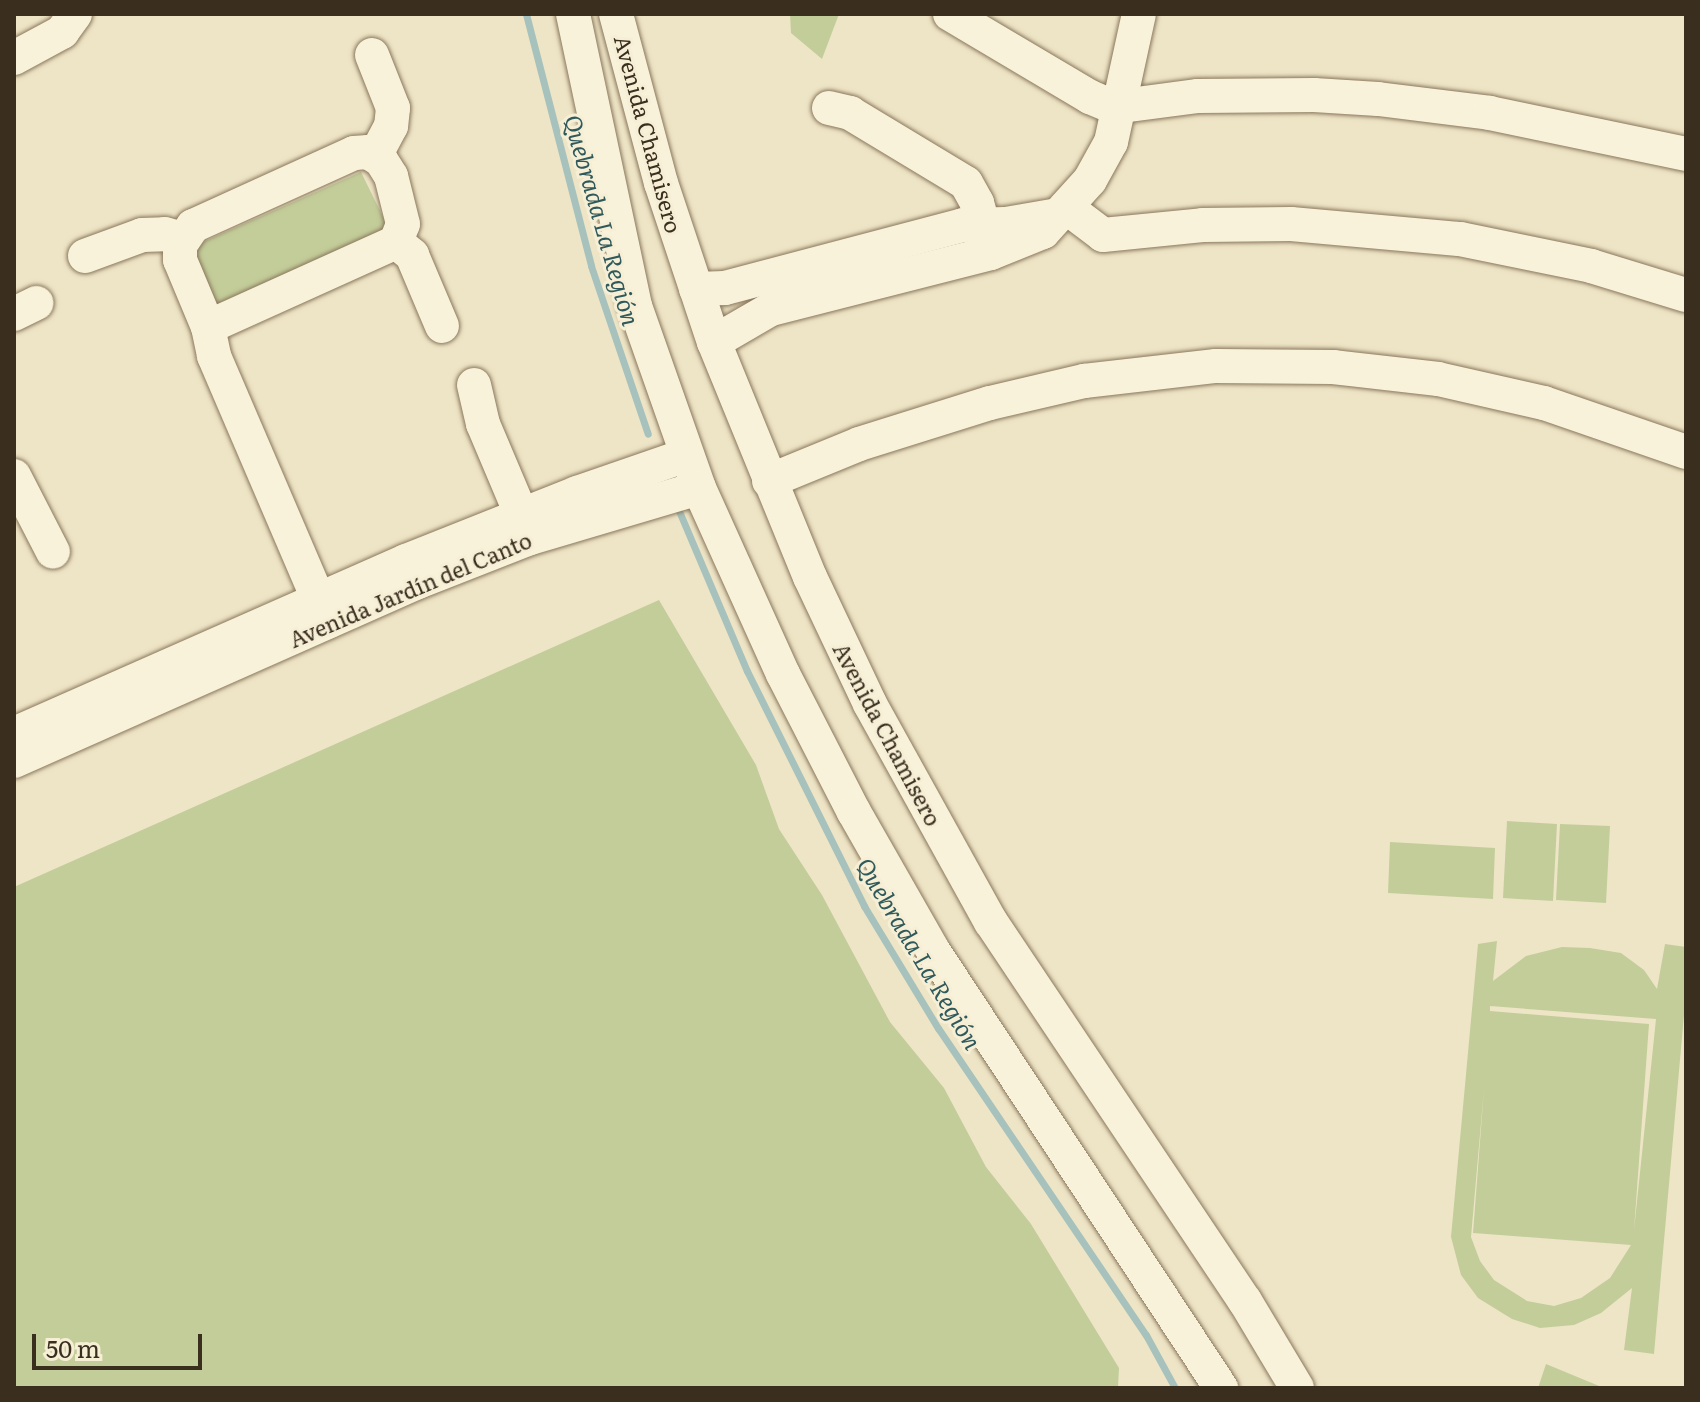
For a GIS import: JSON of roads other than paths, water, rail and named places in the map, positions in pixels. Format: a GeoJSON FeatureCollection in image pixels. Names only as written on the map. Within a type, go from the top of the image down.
{"type":"FeatureCollection","features":[{"type":"Feature","properties":{"kind":"street"},"geometry":{"type":"LineString","coordinates":[[14,58],[62,32],[75,14]]}},
{"type":"Feature","properties":{"kind":"street","name":"Avenida Chamisero"},"geometry":{"type":"LineString","coordinates":[[573,14],[635,306],[699,488],[783,674],[892,880],[975,1017],[1221,1388]]}},
{"type":"Feature","properties":{"kind":"street","name":"Avenida Chamisero"},"geometry":{"type":"LineString","coordinates":[[616,14],[661,183],[714,342],[769,481],[834,631],[949,849],[1027,978],[1245,1301],[1297,1388]]}},
{"type":"Feature","properties":{"kind":"street"},"geometry":{"type":"LineString","coordinates":[[950,14],[1108,106],[1143,100],[1255,94],[1378,99],[1490,113],[1686,154]]}},
{"type":"Feature","properties":{"kind":"street"},"geometry":{"type":"LineString","coordinates":[[714,342],[771,309],[987,239],[1030,240],[1047,229],[1098,169],[1111,142],[1139,14]]}},
{"type":"Feature","properties":{"kind":"street"},"geometry":{"type":"LineString","coordinates":[[372,55],[393,108],[391,126],[375,156]]}},
{"type":"Feature","properties":{"kind":"street"},"geometry":{"type":"LineString","coordinates":[[829,108],[850,113],[966,183],[987,239]]}},
{"type":"Feature","properties":{"kind":"street"},"geometry":{"type":"LineString","coordinates":[[208,327],[387,249],[396,242],[403,224],[391,176],[375,156],[354,153],[193,226],[182,239],[180,260],[208,327],[214,356],[324,610]]}},
{"type":"Feature","properties":{"kind":"street"},"geometry":{"type":"LineString","coordinates":[[609,189],[623,176],[631,174],[646,175],[661,183]]}},
{"type":"Feature","properties":{"kind":"street"},"geometry":{"type":"LineString","coordinates":[[1061,212],[1103,235],[1203,225],[1291,224],[1460,239],[1591,266],[1686,295]]}},
{"type":"Feature","properties":{"kind":"street"},"geometry":{"type":"LineString","coordinates":[[696,289],[725,288],[963,225],[987,239]]}},
{"type":"Feature","properties":{"kind":"street"},"geometry":{"type":"LineString","coordinates":[[85,256],[142,235],[165,234],[182,239]]}},
{"type":"Feature","properties":{"kind":"street"},"geometry":{"type":"LineString","coordinates":[[396,242],[412,255],[442,326]]}},
{"type":"Feature","properties":{"kind":"street"},"geometry":{"type":"LineString","coordinates":[[769,481],[859,444],[990,403],[1128,374],[1216,366],[1333,367],[1438,379],[1544,403],[1686,452]]}},
{"type":"Feature","properties":{"kind":"street"},"geometry":{"type":"LineString","coordinates":[[474,385],[483,424],[527,525]]}},
{"type":"Feature","properties":{"kind":"street","name":"Avenida Jardín del Canto"},"geometry":{"type":"LineString","coordinates":[[14,761],[124,699],[687,455]]}},
{"type":"Feature","properties":{"kind":"street"},"geometry":{"type":"LineString","coordinates":[[14,476],[53,552]]}},
{"type":"Feature","properties":{"kind":"street","name":"Avenida Jardín del Canto"},"geometry":{"type":"LineString","coordinates":[[527,525],[699,488]]}},
{"type":"Feature","properties":{"kind":"street","name":"Avenida Jardín del Canto"},"geometry":{"type":"LineString","coordinates":[[14,734],[124,699]]}},
{"type":"Feature","properties":{"kind":"waterway","name":"Quebrada La Región"},"geometry":{"type":"LineString","coordinates":[[526,14],[591,266],[648,434]]}},
{"type":"Feature","properties":{"kind":"waterway","name":"Quebrada La Región"},"geometry":{"type":"LineString","coordinates":[[679,511],[747,671],[864,906],[938,1028],[1146,1335],[1175,1388]]}}]}
